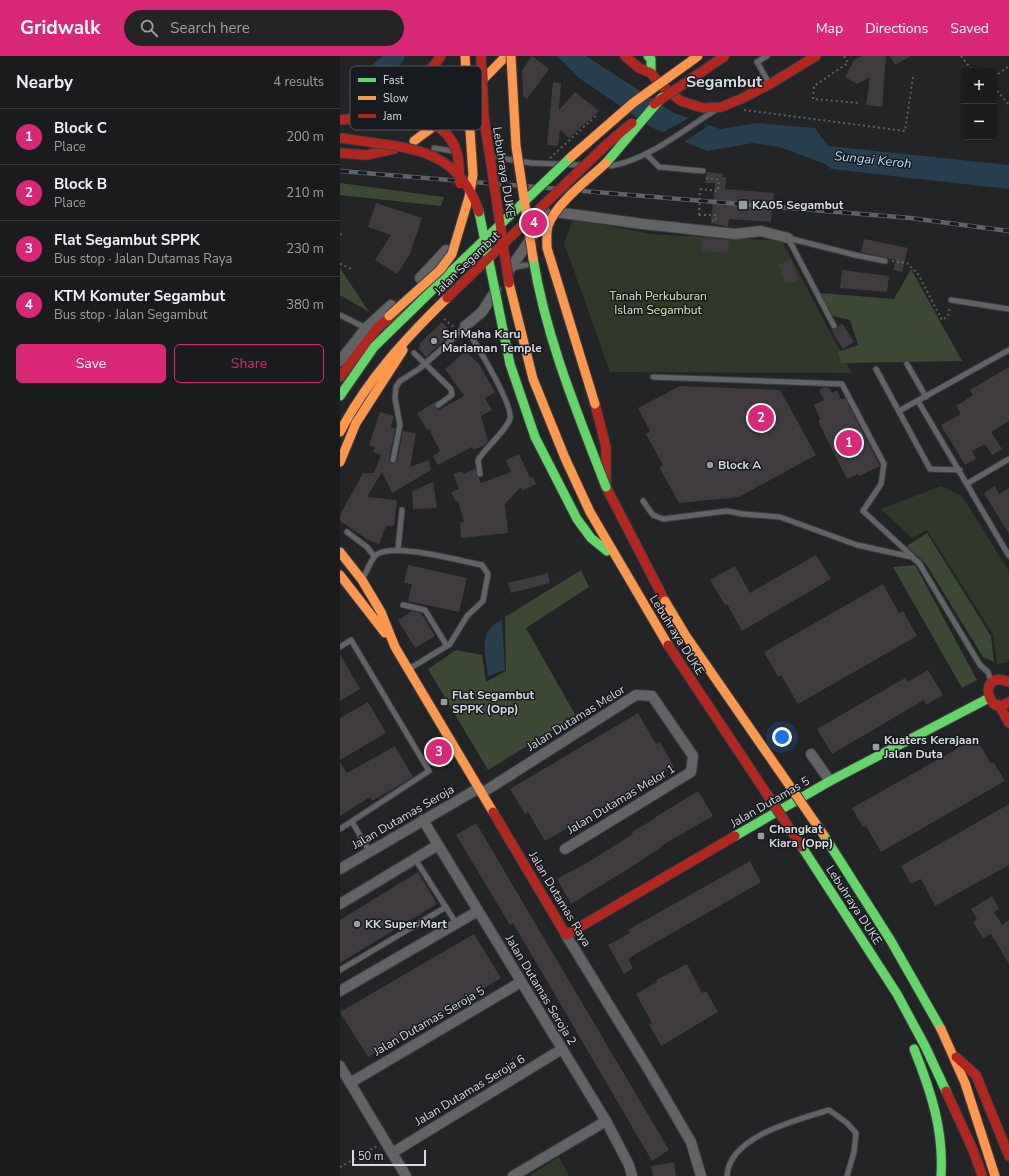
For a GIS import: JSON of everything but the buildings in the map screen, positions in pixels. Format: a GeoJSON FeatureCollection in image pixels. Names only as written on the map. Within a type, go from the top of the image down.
{"type":"FeatureCollection","features":[{"type":"Feature","properties":{"kind":"main road"},"geometry":{"type":"LineString","coordinates":[[431,66],[434,56]]}},
{"type":"Feature","properties":{"kind":"main road"},"geometry":{"type":"LineString","coordinates":[[434,66],[441,56]]}},
{"type":"Feature","properties":{"kind":"main road"},"geometry":{"type":"LineString","coordinates":[[465,56],[466,66]]}},
{"type":"Feature","properties":{"kind":"main road","name":"Lebuhraya DUKE"},"geometry":{"type":"LineString","coordinates":[[481,56],[481,66]]}},
{"type":"Feature","properties":{"kind":"main road"},"geometry":{"type":"LineString","coordinates":[[482,81],[506,56]]}},
{"type":"Feature","properties":{"kind":"main road","name":"Lebuhraya DUKE"},"geometry":{"type":"LineString","coordinates":[[511,56],[512,114],[519,174],[541,300],[550,336],[570,396],[606,487],[637,548],[686,636],[823,834],[894,945],[917,984],[953,1054],[970,1096],[995,1176]]}},
{"type":"Feature","properties":{"kind":"main road"},"geometry":{"type":"LineString","coordinates":[[625,56],[639,68],[651,73],[661,85],[681,101],[703,108],[721,107],[731,103],[770,84],[816,56]]}},
{"type":"Feature","properties":{"kind":"main road","name":"Jalan Segambut"},"geometry":{"type":"LineString","coordinates":[[340,396],[374,347],[462,262],[494,234],[597,134],[633,102],[698,56]]}},
{"type":"Feature","properties":{"kind":"main road","name":"Jalan Segambut"},"geometry":{"type":"LineString","coordinates":[[340,432],[349,413],[371,379],[409,335],[607,144],[662,97],[725,56]]}},
{"type":"Feature","properties":{"kind":"main road"},"geometry":{"type":"LineString","coordinates":[[651,73],[652,57]]}},
{"type":"Feature","properties":{"kind":"main road","name":"Lebuhraya DUKE"},"geometry":{"type":"LineString","coordinates":[[482,78],[484,122],[497,208],[513,300],[523,341],[533,379],[548,419],[590,512],[615,557],[672,651],[897,994],[925,1046],[973,1150],[982,1176]]}},
{"type":"Feature","properties":{"kind":"main road"},"geometry":{"type":"LineString","coordinates":[[606,487],[606,447],[547,248],[548,227],[552,217],[563,204],[607,162],[662,97]]}},
{"type":"Feature","properties":{"kind":"main road"},"geometry":{"type":"LineString","coordinates":[[340,120],[350,119]]}},
{"type":"Feature","properties":{"kind":"main road"},"geometry":{"type":"LineString","coordinates":[[340,153],[367,155],[394,149],[414,141],[429,130]]}},
{"type":"Feature","properties":{"kind":"main road"},"geometry":{"type":"LineString","coordinates":[[440,130],[455,147],[459,164],[460,194],[458,229]]}},
{"type":"Feature","properties":{"kind":"main road"},"geometry":{"type":"LineString","coordinates":[[340,377],[365,342],[389,316],[448,262],[452,254],[458,229],[469,197],[473,175],[470,130]]}},
{"type":"Feature","properties":{"kind":"main road"},"geometry":{"type":"LineString","coordinates":[[340,133],[356,131]]}},
{"type":"Feature","properties":{"kind":"main road"},"geometry":{"type":"LineString","coordinates":[[340,138],[356,142],[396,144],[428,153],[444,163],[473,198],[477,207],[494,278],[508,355],[520,399],[535,437],[577,519],[591,538],[615,557]]}},
{"type":"Feature","properties":{"kind":"main road"},"geometry":{"type":"LineString","coordinates":[[389,316],[435,284],[462,262]]}},
{"type":"Feature","properties":{"kind":"main road"},"geometry":{"type":"LineString","coordinates":[[340,462],[356,423],[401,354],[409,335]]}},
{"type":"Feature","properties":{"kind":"main road","name":"Jalan Dutamas Raya"},"geometry":{"type":"LineString","coordinates":[[340,552],[362,580],[381,612],[390,637],[408,670],[566,934]]}},
{"type":"Feature","properties":{"kind":"main road","name":"Jalan Dutamas Raya"},"geometry":{"type":"LineString","coordinates":[[340,575],[356,594],[375,622],[390,637]]}},
{"type":"Feature","properties":{"kind":"main road"},"geometry":{"type":"LineString","coordinates":[[340,583],[356,594]]}},
{"type":"Feature","properties":{"kind":"main road"},"geometry":{"type":"LineString","coordinates":[[1009,682],[999,679],[992,682],[988,689],[989,698],[992,702],[999,705],[1009,723]]}},
{"type":"Feature","properties":{"kind":"main road","name":"Jalan Dutamas 5"},"geometry":{"type":"LineString","coordinates":[[566,934],[830,781],[989,698]]}},
{"type":"Feature","properties":{"kind":"main road"},"geometry":{"type":"LineString","coordinates":[[999,705],[1009,702]]}},
{"type":"Feature","properties":{"kind":"main road"},"geometry":{"type":"LineString","coordinates":[[895,1012],[897,994]]}},
{"type":"Feature","properties":{"kind":"main road"},"geometry":{"type":"LineString","coordinates":[[912,1043],[938,1115],[943,1156],[941,1176]]}},
{"type":"Feature","properties":{"kind":"main road"},"geometry":{"type":"LineString","coordinates":[[953,1054],[976,1075],[995,1117],[1009,1156]]}},
{"type":"Feature","properties":{"kind":"street"},"geometry":{"type":"LineString","coordinates":[[639,68],[652,57]]}},
{"type":"Feature","properties":{"kind":"street"},"geometry":{"type":"LineString","coordinates":[[340,362],[366,328],[410,287],[475,218],[484,212],[566,212],[643,224],[735,234],[761,231],[788,238]]}},
{"type":"Feature","properties":{"kind":"street"},"geometry":{"type":"LineString","coordinates":[[462,329],[482,312],[547,212]]}},
{"type":"Feature","properties":{"kind":"street","name":"Jalan Dutamas Melor"},"geometry":{"type":"LineString","coordinates":[[480,790],[636,695],[652,696],[693,756],[691,772]]}},
{"type":"Feature","properties":{"kind":"street"},"geometry":{"type":"LineString","coordinates":[[811,754],[830,781]]}},
{"type":"Feature","properties":{"kind":"street","name":"Jalan Dutamas Melor 1"},"geometry":{"type":"LineString","coordinates":[[565,849],[691,772]]}},
{"type":"Feature","properties":{"kind":"street","name":"Jalan Dutamas Seroja"},"geometry":{"type":"LineString","coordinates":[[340,869],[423,820],[480,790]]}},
{"type":"Feature","properties":{"kind":"street","name":"Jalan Dutamas Seroja 2"},"geometry":{"type":"LineString","coordinates":[[423,820],[606,1121],[629,1165],[632,1176]]}},
{"type":"Feature","properties":{"kind":"street"},"geometry":{"type":"LineString","coordinates":[[340,904],[438,845]]}},
{"type":"Feature","properties":{"kind":"street"},"geometry":{"type":"LineString","coordinates":[[340,991],[478,911]]}},
{"type":"Feature","properties":{"kind":"street","name":"Jalan Dutamas Raya"},"geometry":{"type":"LineString","coordinates":[[566,934],[691,1142],[701,1176]]}},
{"type":"Feature","properties":{"kind":"street","name":"Jalan Dutamas Seroja 5"},"geometry":{"type":"LineString","coordinates":[[350,1083],[521,982]]}},
{"type":"Feature","properties":{"kind":"street","name":"Jalan Dutamas Seroja 6"},"geometry":{"type":"LineString","coordinates":[[392,1153],[562,1049]]}},
{"type":"Feature","properties":{"kind":"street"},"geometry":{"type":"LineString","coordinates":[[340,1066],[406,1176]]}},
{"type":"Feature","properties":{"kind":"street"},"geometry":{"type":"LineString","coordinates":[[513,1176],[606,1121]]}},
{"type":"Feature","properties":{"kind":"lane"},"geometry":{"type":"LineString","coordinates":[[767,56],[757,62],[770,84]]}},
{"type":"Feature","properties":{"kind":"lane"},"geometry":{"type":"LineString","coordinates":[[340,133],[531,163],[606,167],[621,164],[646,154],[721,107]]}},
{"type":"Feature","properties":{"kind":"lane"},"geometry":{"type":"LineString","coordinates":[[646,154],[659,167],[703,171]]}},
{"type":"Feature","properties":{"kind":"lane"},"geometry":{"type":"LineString","coordinates":[[788,238],[885,261]]}},
{"type":"Feature","properties":{"kind":"lane"},"geometry":{"type":"LineString","coordinates":[[788,238],[834,326]]}},
{"type":"Feature","properties":{"kind":"lane"},"geometry":{"type":"LineString","coordinates":[[510,268],[526,265]]}},
{"type":"Feature","properties":{"kind":"lane"},"geometry":{"type":"LineString","coordinates":[[951,300],[1009,309]]}},
{"type":"Feature","properties":{"kind":"lane"},"geometry":{"type":"LineString","coordinates":[[340,315],[366,328]]}},
{"type":"Feature","properties":{"kind":"lane"},"geometry":{"type":"LineString","coordinates":[[393,460],[400,425],[395,398],[396,387],[408,375],[425,364],[462,329],[491,370],[508,406],[510,418],[506,426],[483,450],[478,460],[480,474]]}},
{"type":"Feature","properties":{"kind":"lane"},"geometry":{"type":"LineString","coordinates":[[899,411],[1009,350]]}},
{"type":"Feature","properties":{"kind":"lane"},"geometry":{"type":"LineString","coordinates":[[414,353],[451,389],[452,395],[438,405]]}},
{"type":"Feature","properties":{"kind":"lane"},"geometry":{"type":"LineString","coordinates":[[907,364],[926,397]]}},
{"type":"Feature","properties":{"kind":"lane"},"geometry":{"type":"LineString","coordinates":[[876,369],[930,469],[960,470]]}},
{"type":"Feature","properties":{"kind":"lane"},"geometry":{"type":"LineString","coordinates":[[653,378],[842,384],[884,464],[881,484],[863,511],[919,563],[980,665],[988,672],[992,682]]}},
{"type":"Feature","properties":{"kind":"lane"},"geometry":{"type":"LineString","coordinates":[[918,401],[968,483],[1009,556]]}},
{"type":"Feature","properties":{"kind":"lane"},"geometry":{"type":"LineString","coordinates":[[968,483],[1009,459]]}},
{"type":"Feature","properties":{"kind":"lane"},"geometry":{"type":"LineString","coordinates":[[643,500],[653,516],[663,519],[727,511],[780,517],[857,545],[912,557]]}},
{"type":"Feature","properties":{"kind":"lane"},"geometry":{"type":"LineString","coordinates":[[398,549],[402,510]]}},
{"type":"Feature","properties":{"kind":"lane"},"geometry":{"type":"LineString","coordinates":[[347,532],[367,546],[374,556]]}},
{"type":"Feature","properties":{"kind":"lane"},"geometry":{"type":"LineString","coordinates":[[362,580],[374,556],[382,551],[398,549],[482,565],[488,574],[483,601],[467,616],[450,644],[408,670]]}},
{"type":"Feature","properties":{"kind":"lane"},"geometry":{"type":"LineString","coordinates":[[403,605],[425,610],[447,646]]}},
{"type":"Feature","properties":{"kind":"lane"},"geometry":{"type":"LineString","coordinates":[[340,647],[351,640],[429,772],[340,829]]}},
{"type":"Feature","properties":{"kind":"lane"},"geometry":{"type":"LineString","coordinates":[[352,822],[370,852]]}},
{"type":"Feature","properties":{"kind":"lane"},"geometry":{"type":"LineString","coordinates":[[415,859],[456,923]]}},
{"type":"Feature","properties":{"kind":"lane"},"geometry":{"type":"LineString","coordinates":[[340,970],[446,907]]}},
{"type":"Feature","properties":{"kind":"lane"},"geometry":{"type":"LineString","coordinates":[[727,1176],[728,1165],[746,1145],[758,1135],[829,1110],[848,1123],[856,1133],[854,1152],[847,1176]]}},
{"type":"Feature","properties":{"kind":"path"},"geometry":{"type":"LineString","coordinates":[[844,56],[848,63],[814,86],[814,99],[860,103]]}},
{"type":"Feature","properties":{"kind":"path"},"geometry":{"type":"LineString","coordinates":[[962,56],[971,68]]}},
{"type":"Feature","properties":{"kind":"path"},"geometry":{"type":"LineString","coordinates":[[997,75],[1009,66]]}},
{"type":"Feature","properties":{"kind":"path"},"geometry":{"type":"LineString","coordinates":[[731,103],[739,109],[751,113],[905,131],[913,77]]}},
{"type":"Feature","properties":{"kind":"path"},"geometry":{"type":"LineString","coordinates":[[997,91],[1009,105]]}},
{"type":"Feature","properties":{"kind":"path"},"geometry":{"type":"LineString","coordinates":[[547,164],[552,155],[597,115],[598,116]]}},
{"type":"Feature","properties":{"kind":"path"},"geometry":{"type":"LineString","coordinates":[[703,171],[704,178],[719,180],[718,191],[700,189],[699,215],[716,215],[716,219]]}},
{"type":"Feature","properties":{"kind":"path"},"geometry":{"type":"LineString","coordinates":[[885,261],[907,263],[918,274],[942,320],[948,316],[951,300]]}},
{"type":"Feature","properties":{"kind":"path"},"geometry":{"type":"LineString","coordinates":[[340,264],[352,269]]}},
{"type":"Feature","properties":{"kind":"path"},"geometry":{"type":"LineString","coordinates":[[440,322],[445,318],[462,329]]}},
{"type":"Feature","properties":{"kind":"path"},"geometry":{"type":"LineString","coordinates":[[340,1167],[385,1142]]}},
{"type":"Feature","properties":{"kind":"green space"},"geometry":{"type":"Polygon","coordinates":[[[340,183],[444,197],[441,206],[340,195],[340,183]]]}},
{"type":"Feature","properties":{"kind":"green space","name":"Tanah Perkuburan Islam Segambut"},"geometry":{"type":"Polygon","coordinates":[[[573,219],[650,234],[782,241],[852,373],[610,372],[564,243],[573,219]]]}},
{"type":"Feature","properties":{"kind":"green space"},"geometry":{"type":"Polygon","coordinates":[[[340,268],[369,312],[340,295],[340,268]]]}},
{"type":"Feature","properties":{"kind":"green space"},"geometry":{"type":"Polygon","coordinates":[[[911,269],[962,361],[841,363],[838,352],[858,345],[850,320],[833,316],[820,293],[894,299],[911,269]]]}},
{"type":"Feature","properties":{"kind":"green space"},"geometry":{"type":"Polygon","coordinates":[[[941,486],[962,496],[1009,571],[1009,661],[1005,663],[997,664],[993,634],[927,530],[912,538],[881,509],[941,486]]]}},
{"type":"Feature","properties":{"kind":"green space"},"geometry":{"type":"Polygon","coordinates":[[[927,533],[991,636],[994,662],[983,657],[926,564],[907,546],[927,533]]]}},
{"type":"Feature","properties":{"kind":"green space"},"geometry":{"type":"Polygon","coordinates":[[[915,565],[977,680],[962,688],[893,567],[915,565]]]}},
{"type":"Feature","properties":{"kind":"green space"},"geometry":{"type":"Polygon","coordinates":[[[581,570],[589,587],[526,628],[576,716],[488,770],[428,669],[456,650],[482,655],[486,682],[506,671],[505,617],[581,570]]]}},
{"type":"Feature","properties":{"kind":"green space"},"geometry":{"type":"Polygon","coordinates":[[[559,1157],[569,1176],[529,1176],[559,1157]]]}},
{"type":"Feature","properties":{"kind":"water","name":"Sungai Keroh"},"geometry":{"type":"Polygon","coordinates":[[[557,56],[586,56],[674,113],[720,129],[757,123],[815,128],[828,146],[1009,165],[1009,189],[831,169],[825,164],[779,147],[753,143],[708,151],[651,127],[579,78],[557,56]]]}},
{"type":"Feature","properties":{"kind":"water"},"geometry":{"type":"Polygon","coordinates":[[[502,620],[505,670],[488,676],[485,651],[486,636],[494,625],[502,620]]]}},
{"type":"Feature","properties":{"kind":"pier"},"geometry":{"type":"Polygon","coordinates":[[[691,117],[708,126],[682,143],[661,133],[691,117]]]}},
{"type":"Feature","properties":{"kind":"waterway"},"geometry":{"type":"LineString","coordinates":[[385,66],[396,56]]}},
{"type":"Feature","properties":{"kind":"railway"},"geometry":{"type":"LineString","coordinates":[[340,171],[910,218],[1009,231]]}},
{"type":"Feature","properties":{"kind":"traffic: fast"},"geometry":{"type":"LineString","coordinates":[[648,56],[651,59],[651,73]]}},
{"type":"Feature","properties":{"kind":"traffic: fast"},"geometry":{"type":"LineString","coordinates":[[606,163],[662,97]]}},
{"type":"Feature","properties":{"kind":"traffic: fast"},"geometry":{"type":"LineString","coordinates":[[462,261],[571,157]]}},
{"type":"Feature","properties":{"kind":"traffic: fast"},"geometry":{"type":"LineString","coordinates":[[479,212],[510,364],[535,437]]}},
{"type":"Feature","properties":{"kind":"traffic: fast"},"geometry":{"type":"LineString","coordinates":[[533,258],[554,346],[606,487]]}},
{"type":"Feature","properties":{"kind":"traffic: fast"},"geometry":{"type":"LineString","coordinates":[[340,396],[374,347],[462,261]]}},
{"type":"Feature","properties":{"kind":"traffic: fast"},"geometry":{"type":"LineString","coordinates":[[535,437],[577,519],[591,538],[607,551]]}},
{"type":"Feature","properties":{"kind":"traffic: fast"},"geometry":{"type":"LineString","coordinates":[[735,836],[830,781],[989,698]]}},
{"type":"Feature","properties":{"kind":"traffic: fast"},"geometry":{"type":"LineString","coordinates":[[823,834],[891,941],[941,1029]]}},
{"type":"Feature","properties":{"kind":"traffic: fast"},"geometry":{"type":"LineString","coordinates":[[802,847],[897,994],[925,1046],[946,1091]]}},
{"type":"Feature","properties":{"kind":"traffic: fast"},"geometry":{"type":"LineString","coordinates":[[914,1049],[926,1080],[935,1111],[940,1143],[941,1176]]}},
{"type":"Feature","properties":{"kind":"traffic: slow"},"geometry":{"type":"LineString","coordinates":[[465,56],[466,66]]}},
{"type":"Feature","properties":{"kind":"traffic: slow"},"geometry":{"type":"LineString","coordinates":[[482,80],[506,56]]}},
{"type":"Feature","properties":{"kind":"traffic: slow"},"geometry":{"type":"LineString","coordinates":[[511,56],[516,146],[533,258]]}},
{"type":"Feature","properties":{"kind":"traffic: slow"},"geometry":{"type":"LineString","coordinates":[[571,157],[633,103],[698,56]]}},
{"type":"Feature","properties":{"kind":"traffic: slow"},"geometry":{"type":"LineString","coordinates":[[414,141],[429,130]]}},
{"type":"Feature","properties":{"kind":"traffic: slow"},"geometry":{"type":"LineString","coordinates":[[389,316],[440,270],[452,254],[469,197],[473,175],[470,130]]}},
{"type":"Feature","properties":{"kind":"traffic: slow"},"geometry":{"type":"LineString","coordinates":[[595,404],[547,248],[547,234],[548,226],[558,209],[573,192],[606,163]]}},
{"type":"Feature","properties":{"kind":"traffic: slow"},"geometry":{"type":"LineString","coordinates":[[509,283],[533,379],[565,458]]}},
{"type":"Feature","properties":{"kind":"traffic: slow"},"geometry":{"type":"LineString","coordinates":[[340,432],[362,395],[388,361],[416,329],[447,298]]}},
{"type":"Feature","properties":{"kind":"traffic: slow"},"geometry":{"type":"LineString","coordinates":[[340,462],[356,423],[403,350]]}},
{"type":"Feature","properties":{"kind":"traffic: slow"},"geometry":{"type":"LineString","coordinates":[[565,458],[590,512],[668,645]]}},
{"type":"Feature","properties":{"kind":"traffic: slow"},"geometry":{"type":"LineString","coordinates":[[340,552],[362,580],[381,612],[395,647],[493,812]]}},
{"type":"Feature","properties":{"kind":"traffic: slow"},"geometry":{"type":"LineString","coordinates":[[340,575],[385,633]]}},
{"type":"Feature","properties":{"kind":"traffic: slow"},"geometry":{"type":"LineString","coordinates":[[665,601],[686,636],[823,834]]}},
{"type":"Feature","properties":{"kind":"traffic: slow"},"geometry":{"type":"LineString","coordinates":[[941,1029],[965,1083],[995,1176]]}},
{"type":"Feature","properties":{"kind":"traffic: jam"},"geometry":{"type":"LineString","coordinates":[[433,66],[441,56]]}},
{"type":"Feature","properties":{"kind":"traffic: jam"},"geometry":{"type":"LineString","coordinates":[[481,56],[481,66]]}},
{"type":"Feature","properties":{"kind":"traffic: jam"},"geometry":{"type":"LineString","coordinates":[[625,56],[639,68],[651,73],[661,85],[681,101],[703,108],[721,107],[741,99],[770,84],[816,56]]}},
{"type":"Feature","properties":{"kind":"traffic: jam"},"geometry":{"type":"LineString","coordinates":[[654,104],[725,56]]}},
{"type":"Feature","properties":{"kind":"traffic: jam"},"geometry":{"type":"LineString","coordinates":[[482,77],[484,118],[509,283]]}},
{"type":"Feature","properties":{"kind":"traffic: jam"},"geometry":{"type":"LineString","coordinates":[[340,120],[350,118]]}},
{"type":"Feature","properties":{"kind":"traffic: jam"},"geometry":{"type":"LineString","coordinates":[[447,298],[607,144],[632,123]]}},
{"type":"Feature","properties":{"kind":"traffic: jam"},"geometry":{"type":"LineString","coordinates":[[441,130],[452,141],[456,150],[459,163],[460,184]]}},
{"type":"Feature","properties":{"kind":"traffic: jam"},"geometry":{"type":"LineString","coordinates":[[340,138],[404,147],[423,152],[441,160],[456,172],[469,189],[479,212]]}},
{"type":"Feature","properties":{"kind":"traffic: jam"},"geometry":{"type":"LineString","coordinates":[[340,153],[367,155],[394,149]]}},
{"type":"Feature","properties":{"kind":"traffic: jam"},"geometry":{"type":"LineString","coordinates":[[340,377],[377,328],[397,311]]}},
{"type":"Feature","properties":{"kind":"traffic: jam"},"geometry":{"type":"LineString","coordinates":[[595,404],[606,447],[606,487],[665,601]]}},
{"type":"Feature","properties":{"kind":"traffic: jam"},"geometry":{"type":"LineString","coordinates":[[668,645],[802,847]]}},
{"type":"Feature","properties":{"kind":"traffic: jam"},"geometry":{"type":"LineString","coordinates":[[1009,682],[1000,680],[993,681],[988,690],[991,701],[995,705],[1000,706],[1009,702]]}},
{"type":"Feature","properties":{"kind":"traffic: jam"},"geometry":{"type":"LineString","coordinates":[[999,705],[1009,723]]}},
{"type":"Feature","properties":{"kind":"traffic: jam"},"geometry":{"type":"LineString","coordinates":[[493,812],[566,935],[735,836]]}},
{"type":"Feature","properties":{"kind":"traffic: jam"},"geometry":{"type":"LineString","coordinates":[[956,1057],[976,1075],[1009,1156]]}},
{"type":"Feature","properties":{"kind":"traffic: jam"},"geometry":{"type":"LineString","coordinates":[[946,1091],[973,1150],[982,1175]]}},
{"type":"Feature","properties":{"kind":"place","name":"KA05 Segambut"},"geometry":{"type":"Point","coordinates":[743,205]}},
{"type":"Feature","properties":{"kind":"place","name":"KTM Komuter Segambut"},"geometry":{"type":"Point","coordinates":[534,223]}},
{"type":"Feature","properties":{"kind":"place","name":"Sri Maha Karu Mariaman Temple"},"geometry":{"type":"Point","coordinates":[434,341]}},
{"type":"Feature","properties":{"kind":"place","name":"Block B"},"geometry":{"type":"Point","coordinates":[761,418]}},
{"type":"Feature","properties":{"kind":"place","name":"Block C"},"geometry":{"type":"Point","coordinates":[849,443]}},
{"type":"Feature","properties":{"kind":"place","name":"Block A"},"geometry":{"type":"Point","coordinates":[710,465]}},
{"type":"Feature","properties":{"kind":"place","name":"Flat Segambut SPPK (Opp)"},"geometry":{"type":"Point","coordinates":[444,702]}},
{"type":"Feature","properties":{"kind":"place","name":"Kuaters Kerajaan Jalan Duta"},"geometry":{"type":"Point","coordinates":[876,747]}},
{"type":"Feature","properties":{"kind":"place","name":"Flat Segambut SPPK"},"geometry":{"type":"Point","coordinates":[439,752]}},
{"type":"Feature","properties":{"kind":"place","name":"Changkat Kiara (Opp)"},"geometry":{"type":"Point","coordinates":[761,836]}},
{"type":"Feature","properties":{"kind":"place","name":"KK Super Mart"},"geometry":{"type":"Point","coordinates":[357,924]}},
{"type":"Feature","properties":{"kind":"district","name":"Segambut"},"geometry":{"type":"Point","coordinates":[724,81]}}]}
